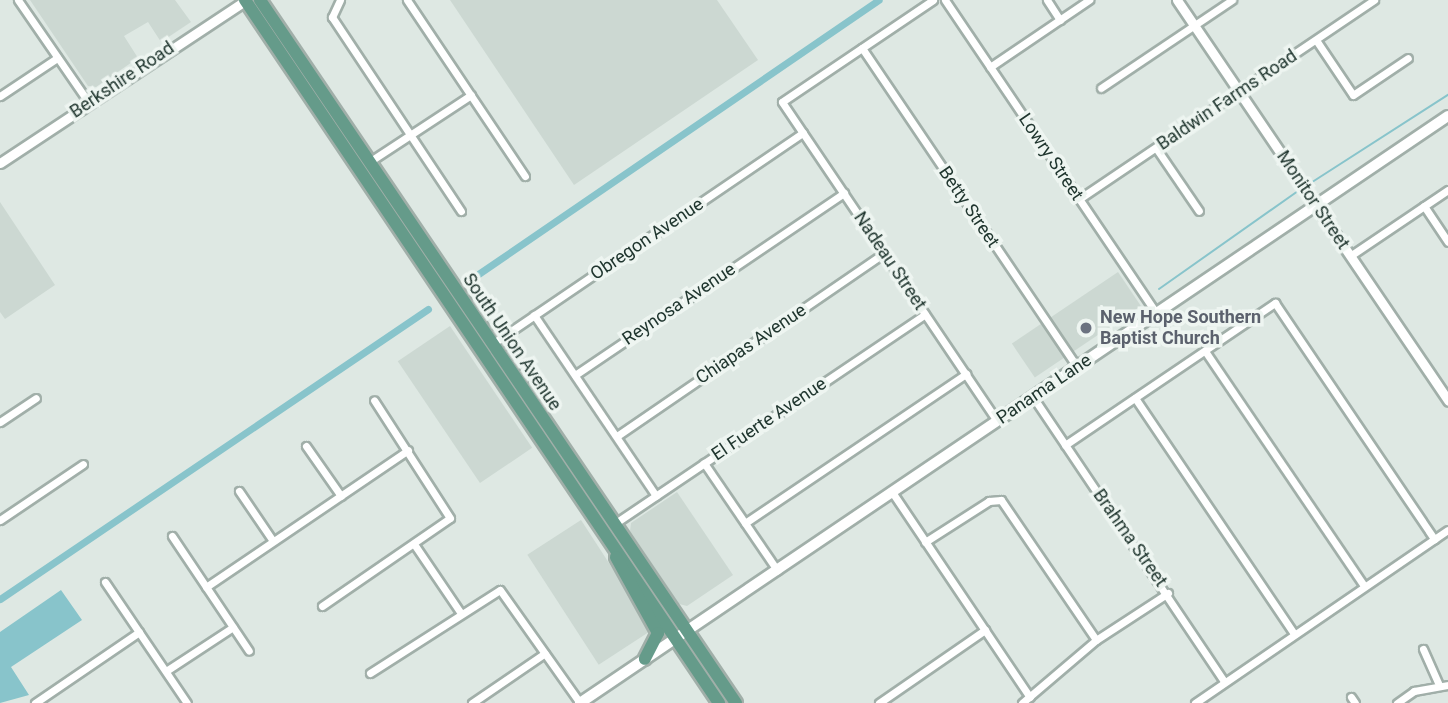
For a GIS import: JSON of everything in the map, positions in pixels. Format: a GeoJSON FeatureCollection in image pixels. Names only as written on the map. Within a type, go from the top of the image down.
{"type":"FeatureCollection","features":[{"type":"Feature","properties":{"kind":"main road","name":"South Union Avenue"},"geometry":{"type":"LineString","coordinates":[[246,0],[719,703]]}},
{"type":"Feature","properties":{"kind":"main road","name":"South Union Avenue"},"geometry":{"type":"LineString","coordinates":[[260,0],[736,703]]}},
{"type":"Feature","properties":{"kind":"main road","name":"Panama Lane"},"geometry":{"type":"LineString","coordinates":[[580,703],[1448,116]]}},
{"type":"Feature","properties":{"kind":"main road"},"geometry":{"type":"LineString","coordinates":[[595,519],[603,520],[642,565]]}},
{"type":"Feature","properties":{"kind":"main road"},"geometry":{"type":"LineString","coordinates":[[613,546],[624,580],[659,636],[645,660]]}},
{"type":"Feature","properties":{"kind":"main road"},"geometry":{"type":"LineString","coordinates":[[626,565],[687,631]]}},
{"type":"Feature","properties":{"kind":"main road"},"geometry":{"type":"LineString","coordinates":[[675,639],[683,639],[727,690]]}},
{"type":"Feature","properties":{"kind":"street"},"geometry":{"type":"LineString","coordinates":[[18,0],[89,103]]}},
{"type":"Feature","properties":{"kind":"street","name":"Berkshire Road"},"geometry":{"type":"LineString","coordinates":[[0,163],[246,0]]}},
{"type":"Feature","properties":{"kind":"street"},"geometry":{"type":"LineString","coordinates":[[340,0],[330,12],[461,211]]}},
{"type":"Feature","properties":{"kind":"street"},"geometry":{"type":"LineString","coordinates":[[407,0],[525,176]]}},
{"type":"Feature","properties":{"kind":"street"},"geometry":{"type":"LineString","coordinates":[[862,48],[933,0]]}},
{"type":"Feature","properties":{"kind":"street","name":"Lowry Street"},"geometry":{"type":"LineString","coordinates":[[945,0],[1156,313]]}},
{"type":"Feature","properties":{"kind":"street"},"geometry":{"type":"LineString","coordinates":[[1047,0],[1060,20]]}},
{"type":"Feature","properties":{"kind":"street"},"geometry":{"type":"LineString","coordinates":[[990,67],[1089,0]]}},
{"type":"Feature","properties":{"kind":"street","name":"Monitor Street"},"geometry":{"type":"LineString","coordinates":[[1177,0],[1448,401]]}},
{"type":"Feature","properties":{"kind":"street"},"geometry":{"type":"LineString","coordinates":[[1101,88],[1232,0]]}},
{"type":"Feature","properties":{"kind":"street","name":"Baldwin Farms Road"},"geometry":{"type":"LineString","coordinates":[[1079,199],[1374,0]]}},
{"type":"Feature","properties":{"kind":"street"},"geometry":{"type":"LineString","coordinates":[[1316,40],[1353,95],[1408,58]]}},
{"type":"Feature","properties":{"kind":"street","name":"Nadeau Street"},"geometry":{"type":"LineString","coordinates":[[862,48],[782,102],[998,421]]}},
{"type":"Feature","properties":{"kind":"street","name":"Betty Street"},"geometry":{"type":"LineString","coordinates":[[862,48],[1077,367]]}},
{"type":"Feature","properties":{"kind":"street"},"geometry":{"type":"LineString","coordinates":[[0,96],[57,58]]}},
{"type":"Feature","properties":{"kind":"street"},"geometry":{"type":"LineString","coordinates":[[369,163],[471,95]]}},
{"type":"Feature","properties":{"kind":"street","name":"Obregon Avenue"},"geometry":{"type":"LineString","coordinates":[[492,344],[803,133]]}},
{"type":"Feature","properties":{"kind":"street"},"geometry":{"type":"LineString","coordinates":[[1156,148],[1199,211]]}},
{"type":"Feature","properties":{"kind":"street"},"geometry":{"type":"LineString","coordinates":[[1350,256],[1448,190]]}},
{"type":"Feature","properties":{"kind":"street","name":"Reynosa Avenue"},"geometry":{"type":"LineString","coordinates":[[575,375],[844,193]]}},
{"type":"Feature","properties":{"kind":"street"},"geometry":{"type":"LineString","coordinates":[[1424,206],[1448,242]]}},
{"type":"Feature","properties":{"kind":"street","name":"Chiapas Avenue"},"geometry":{"type":"LineString","coordinates":[[617,436],[884,253]]}},
{"type":"Feature","properties":{"kind":"street"},"geometry":{"type":"LineString","coordinates":[[1065,445],[1275,303],[1434,539]]}},
{"type":"Feature","properties":{"kind":"street","name":"El Fuerte Avenue"},"geometry":{"type":"LineString","coordinates":[[614,524],[925,314]]}},
{"type":"Feature","properties":{"kind":"street"},"geometry":{"type":"LineString","coordinates":[[534,315],[656,496]]}},
{"type":"Feature","properties":{"kind":"street"},"geometry":{"type":"LineString","coordinates":[[1205,351],[1364,586]]}},
{"type":"Feature","properties":{"kind":"street"},"geometry":{"type":"LineString","coordinates":[[745,523],[966,374]]}},
{"type":"Feature","properties":{"kind":"street"},"geometry":{"type":"LineString","coordinates":[[0,422],[36,397]]}},
{"type":"Feature","properties":{"kind":"street","name":"Brahma Street"},"geometry":{"type":"LineString","coordinates":[[1033,397],[1168,593],[1224,681]]}},
{"type":"Feature","properties":{"kind":"street"},"geometry":{"type":"LineString","coordinates":[[1135,398],[1294,634]]}},
{"type":"Feature","properties":{"kind":"street"},"geometry":{"type":"LineString","coordinates":[[322,606],[450,518],[374,400]]}},
{"type":"Feature","properties":{"kind":"street"},"geometry":{"type":"LineString","coordinates":[[306,446],[341,496]]}},
{"type":"Feature","properties":{"kind":"street"},"geometry":{"type":"LineString","coordinates":[[206,587],[408,450]]}},
{"type":"Feature","properties":{"kind":"street"},"geometry":{"type":"LineString","coordinates":[[704,463],[777,570]]}},
{"type":"Feature","properties":{"kind":"street"},"geometry":{"type":"LineString","coordinates":[[0,520],[83,464]]}},
{"type":"Feature","properties":{"kind":"street"},"geometry":{"type":"LineString","coordinates":[[239,491],[274,541]]}},
{"type":"Feature","properties":{"kind":"street"},"geometry":{"type":"LineString","coordinates":[[892,492],[1030,697]]}},
{"type":"Feature","properties":{"kind":"street"},"geometry":{"type":"LineString","coordinates":[[925,542],[989,501],[1001,500],[1096,640]]}},
{"type":"Feature","properties":{"kind":"street"},"geometry":{"type":"LineString","coordinates":[[1196,702],[1448,530]]}},
{"type":"Feature","properties":{"kind":"street"},"geometry":{"type":"LineString","coordinates":[[172,536],[249,651]]}},
{"type":"Feature","properties":{"kind":"street"},"geometry":{"type":"LineString","coordinates":[[414,544],[460,612]]}},
{"type":"Feature","properties":{"kind":"street"},"geometry":{"type":"LineString","coordinates":[[105,582],[184,702]]}},
{"type":"Feature","properties":{"kind":"street"},"geometry":{"type":"LineString","coordinates":[[370,673],[460,612],[500,590],[580,703]]}},
{"type":"Feature","properties":{"kind":"street"},"geometry":{"type":"LineString","coordinates":[[1022,703],[1096,640],[1168,593]]}},
{"type":"Feature","properties":{"kind":"street"},"geometry":{"type":"LineString","coordinates":[[166,671],[233,626]]}},
{"type":"Feature","properties":{"kind":"street"},"geometry":{"type":"LineString","coordinates":[[879,703],[985,630]]}},
{"type":"Feature","properties":{"kind":"street"},"geometry":{"type":"LineString","coordinates":[[35,703],[139,632]]}},
{"type":"Feature","properties":{"kind":"street"},"geometry":{"type":"LineString","coordinates":[[1397,703],[1444,685],[1423,649]]}},
{"type":"Feature","properties":{"kind":"street"},"geometry":{"type":"LineString","coordinates":[[472,703],[545,653]]}},
{"type":"Feature","properties":{"kind":"shaded area"},"geometry":{"type":"Polygon","coordinates":[[[30,0],[175,0],[191,22],[161,42],[148,22],[124,36],[138,58],[96,87],[88,86],[30,0]]]}},
{"type":"Feature","properties":{"kind":"shaded area"},"geometry":{"type":"Polygon","coordinates":[[[450,0],[717,0],[758,60],[574,185],[450,0]]]}},
{"type":"Feature","properties":{"kind":"shaded area"},"geometry":{"type":"Polygon","coordinates":[[[0,202],[55,285],[5,319],[0,312],[0,202]]]}},
{"type":"Feature","properties":{"kind":"shaded area"},"geometry":{"type":"Polygon","coordinates":[[[1118,272],[1141,306],[1035,378],[1012,344],[1118,272]]]}},
{"type":"Feature","properties":{"kind":"shaded area"},"geometry":{"type":"Polygon","coordinates":[[[450,326],[532,448],[480,483],[398,361],[450,326]]]}},
{"type":"Feature","properties":{"kind":"shaded area"},"geometry":{"type":"Polygon","coordinates":[[[677,492],[733,575],[687,606],[679,604],[630,531],[631,523],[677,492]]]}},
{"type":"Feature","properties":{"kind":"shaded area"},"geometry":{"type":"Polygon","coordinates":[[[581,520],[652,630],[599,665],[527,555],[581,520]]]}},
{"type":"Feature","properties":{"kind":"water"},"geometry":{"type":"Polygon","coordinates":[[[61,590],[82,620],[11,667],[29,695],[0,703],[0,632],[61,590]]]}},
{"type":"Feature","properties":{"kind":"waterway"},"geometry":{"type":"LineString","coordinates":[[471,279],[879,0]]}},
{"type":"Feature","properties":{"kind":"waterway"},"geometry":{"type":"LineString","coordinates":[[1306,186],[1448,95]]}},
{"type":"Feature","properties":{"kind":"waterway"},"geometry":{"type":"LineString","coordinates":[[1159,289],[1301,189]]}},
{"type":"Feature","properties":{"kind":"waterway"},"geometry":{"type":"LineString","coordinates":[[0,599],[428,309]]}},
{"type":"Feature","properties":{"kind":"place","name":"New Hope Southern Baptist Church"},"geometry":{"type":"Point","coordinates":[1086,328]}}]}
